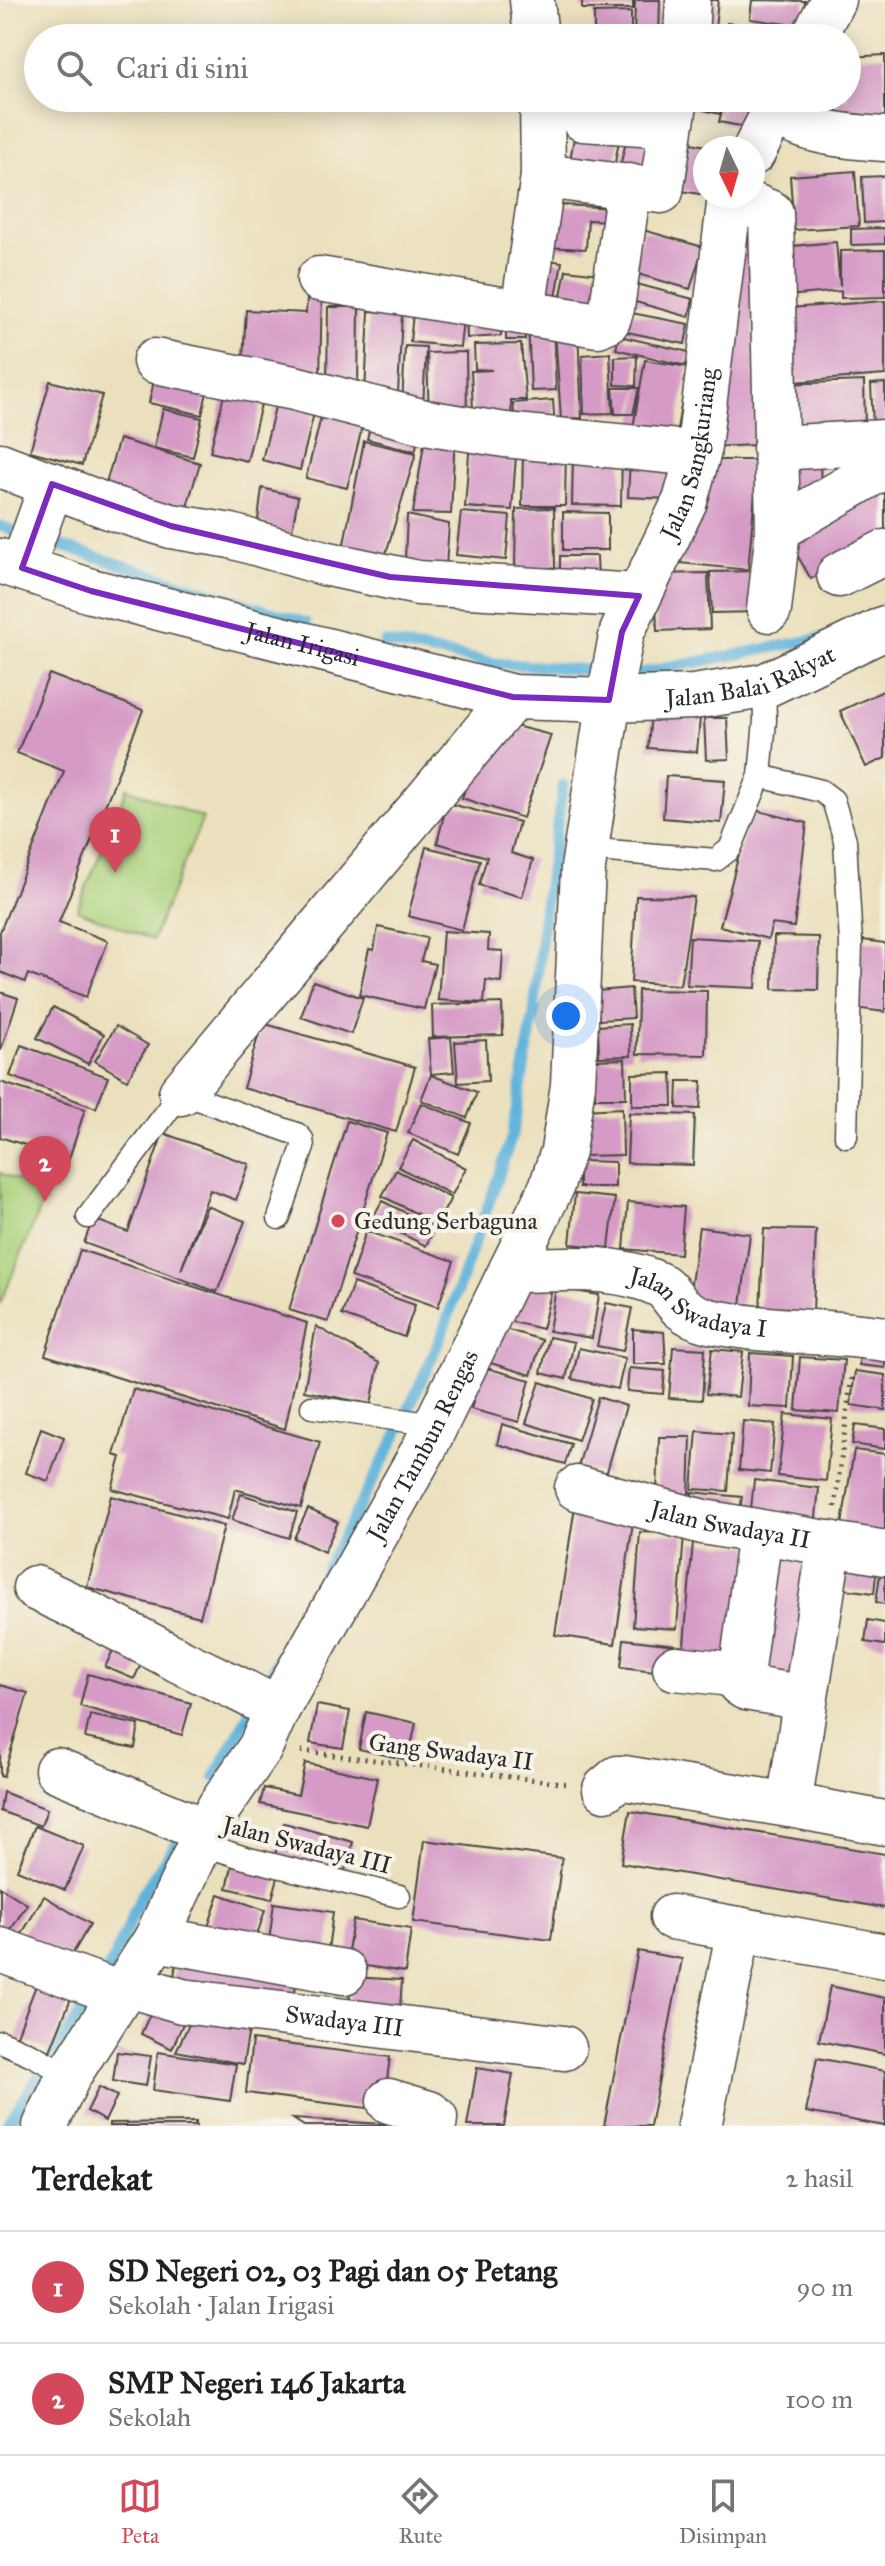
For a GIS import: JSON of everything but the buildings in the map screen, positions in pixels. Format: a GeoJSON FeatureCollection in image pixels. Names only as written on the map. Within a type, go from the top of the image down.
{"type":"FeatureCollection","features":[{"type":"Feature","properties":{"kind":"street"},"geometry":{"type":"LineString","coordinates":[[532,0],[535,24]]}},
{"type":"Feature","properties":{"kind":"street"},"geometry":{"type":"LineString","coordinates":[[687,24],[688,0]]}},
{"type":"Feature","properties":{"kind":"street"},"geometry":{"type":"LineString","coordinates":[[820,24],[833,0]]}},
{"type":"Feature","properties":{"kind":"street"},"geometry":{"type":"LineString","coordinates":[[523,311],[543,176],[542,112]]}},
{"type":"Feature","properties":{"kind":"street"},"geometry":{"type":"LineString","coordinates":[[543,176],[661,191],[674,112],[583,119]]}},
{"type":"Feature","properties":{"kind":"street"},"geometry":{"type":"LineString","coordinates":[[762,136],[774,112]]}},
{"type":"Feature","properties":{"kind":"street"},"geometry":{"type":"LineString","coordinates":[[781,112],[785,119],[822,131],[885,139]]}},
{"type":"Feature","properties":{"kind":"street"},"geometry":{"type":"LineString","coordinates":[[319,279],[598,325],[608,320],[629,186]]}},
{"type":"Feature","properties":{"kind":"street","name":"Jalan Sangkuriang"},"geometry":{"type":"LineString","coordinates":[[609,696],[630,614],[685,501],[698,454],[729,208]]}},
{"type":"Feature","properties":{"kind":"street"},"geometry":{"type":"LineString","coordinates":[[759,208],[771,213],[778,529],[769,610]]}},
{"type":"Feature","properties":{"kind":"street"},"geometry":{"type":"LineString","coordinates":[[155,361],[294,388],[438,424],[505,435],[698,454]]}},
{"type":"Feature","properties":{"kind":"street"},"geometry":{"type":"LineString","coordinates":[[775,448],[885,442]]}},
{"type":"Feature","properties":{"kind":"street"},"geometry":{"type":"LineString","coordinates":[[0,465],[51,488],[171,526],[231,536],[324,563],[404,580],[630,614]]}},
{"type":"Feature","properties":{"kind":"street"},"geometry":{"type":"LineString","coordinates":[[778,529],[885,466]]}},
{"type":"Feature","properties":{"kind":"street"},"geometry":{"type":"LineString","coordinates":[[18,557],[51,488]]}},
{"type":"Feature","properties":{"kind":"street"},"geometry":{"type":"LineString","coordinates":[[839,575],[885,552]]}},
{"type":"Feature","properties":{"kind":"street","name":"Jalan Irigasi"},"geometry":{"type":"LineString","coordinates":[[18,557],[105,595],[513,697],[609,696]]}},
{"type":"Feature","properties":{"kind":"street","name":"Jalan Balai Rakyat"},"geometry":{"type":"LineString","coordinates":[[609,696],[693,697],[764,686],[885,628]]}},
{"type":"Feature","properties":{"kind":"street","name":"Jalan Tambun Rengas"},"geometry":{"type":"LineString","coordinates":[[45,2126],[58,2069],[112,1989],[156,1939],[198,1832],[260,1748],[265,1703],[424,1449],[419,1422],[511,1270],[551,1188],[563,1151],[573,1085],[585,849],[609,696]]}},
{"type":"Feature","properties":{"kind":"street"},"geometry":{"type":"LineString","coordinates":[[181,1093],[513,697]]}},
{"type":"Feature","properties":{"kind":"street","name":"Jalan Swadaya I"},"geometry":{"type":"LineString","coordinates":[[511,1270],[606,1271],[664,1287],[681,1308],[705,1320],[763,1330],[871,1337]]}},
{"type":"Feature","properties":{"kind":"street","name":"Jalan Swadaya II"},"geometry":{"type":"LineString","coordinates":[[577,1488],[703,1522],[885,1553]]}},
{"type":"Feature","properties":{"kind":"street"},"geometry":{"type":"LineString","coordinates":[[760,1532],[740,1684],[746,1688],[805,1698]]}},
{"type":"Feature","properties":{"kind":"street"},"geometry":{"type":"LineString","coordinates":[[789,1805],[830,1543]]}},
{"type":"Feature","properties":{"kind":"street"},"geometry":{"type":"LineString","coordinates":[[35,1588],[265,1703]]}},
{"type":"Feature","properties":{"kind":"street"},"geometry":{"type":"LineString","coordinates":[[675,1668],[741,1675]]}},
{"type":"Feature","properties":{"kind":"street"},"geometry":{"type":"LineString","coordinates":[[57,1770],[198,1832]]}},
{"type":"Feature","properties":{"kind":"street"},"geometry":{"type":"LineString","coordinates":[[605,1789],[618,1778],[624,1778],[885,1823]]}},
{"type":"Feature","properties":{"kind":"street"},"geometry":{"type":"LineString","coordinates":[[672,1917],[885,1956]]}},
{"type":"Feature","properties":{"kind":"street"},"geometry":{"type":"LineString","coordinates":[[699,2126],[739,1929]]}},
{"type":"Feature","properties":{"kind":"street"},"geometry":{"type":"LineString","coordinates":[[156,1939],[344,1972]]}},
{"type":"Feature","properties":{"kind":"street","name":"Swadaya III"},"geometry":{"type":"LineString","coordinates":[[0,1950],[112,1989],[182,2001],[564,2048]]}},
{"type":"Feature","properties":{"kind":"street"},"geometry":{"type":"LineString","coordinates":[[389,2101],[429,2113],[435,2118],[434,2126]]}},
{"type":"Feature","properties":{"kind":"lane"},"geometry":{"type":"LineString","coordinates":[[585,849],[716,860],[730,849],[760,776],[765,720],[764,686]]}},
{"type":"Feature","properties":{"kind":"lane"},"geometry":{"type":"LineString","coordinates":[[760,776],[821,791],[833,800],[842,827],[851,944],[846,1136]]}},
{"type":"Feature","properties":{"kind":"lane"},"geometry":{"type":"LineString","coordinates":[[88,1217],[181,1093],[297,1134],[302,1139],[303,1147],[279,1218]]}},
{"type":"Feature","properties":{"kind":"lane"},"geometry":{"type":"LineString","coordinates":[[312,1407],[419,1422]]}},
{"type":"Feature","properties":{"kind":"lane","name":"Jalan Swadaya III"},"geometry":{"type":"LineString","coordinates":[[198,1832],[245,1858],[399,1896]]}},
{"type":"Feature","properties":{"kind":"lane"},"geometry":{"type":"LineString","coordinates":[[2,2042],[58,2069]]}},
{"type":"Feature","properties":{"kind":"path"},"geometry":{"type":"LineString","coordinates":[[830,1543],[871,1337]]}},
{"type":"Feature","properties":{"kind":"path","name":"Gang Swadaya II"},"geometry":{"type":"LineString","coordinates":[[293,1750],[605,1789]]}},
{"type":"Feature","properties":{"kind":"highlighted area"},"geometry":{"type":"Polygon","coordinates":[[[52,484],[171,526],[390,577],[639,596],[622,632],[609,700],[513,697],[91,591],[22,568],[52,484]]]}},
{"type":"Feature","properties":{"kind":"green space"},"geometry":{"type":"Polygon","coordinates":[[[127,788],[203,818],[152,940],[77,910],[127,788]]]}},
{"type":"Feature","properties":{"kind":"green space"},"geometry":{"type":"Polygon","coordinates":[[[0,1173],[47,1192],[0,1304],[0,1173]]]}},
{"type":"Feature","properties":{"kind":"waterway"},"geometry":{"type":"LineString","coordinates":[[0,526],[24,534]]}},
{"type":"Feature","properties":{"kind":"waterway"},"geometry":{"type":"LineString","coordinates":[[40,539],[306,623]]}},
{"type":"Feature","properties":{"kind":"waterway"},"geometry":{"type":"LineString","coordinates":[[622,672],[641,673],[822,638]]}},
{"type":"Feature","properties":{"kind":"waterway"},"geometry":{"type":"LineString","coordinates":[[385,643],[494,663],[605,671]]}},
{"type":"Feature","properties":{"kind":"waterway"},"geometry":{"type":"LineString","coordinates":[[261,1692],[398,1433],[440,1339],[512,1136],[534,1013],[544,911],[563,785]]}},
{"type":"Feature","properties":{"kind":"waterway"},"geometry":{"type":"LineString","coordinates":[[215,1777],[252,1707]]}},
{"type":"Feature","properties":{"kind":"waterway"},"geometry":{"type":"LineString","coordinates":[[104,1980],[142,1894],[183,1833]]}},
{"type":"Feature","properties":{"kind":"waterway"},"geometry":{"type":"LineString","coordinates":[[6,2126],[94,1993]]}},
{"type":"Feature","properties":{"kind":"place","name":"SD Negeri 02, 03 Pagi dan 05 Petang"},"geometry":{"type":"Point","coordinates":[115,873]}},
{"type":"Feature","properties":{"kind":"place","name":"SMP Negeri 146 Jakarta"},"geometry":{"type":"Point","coordinates":[45,1202]}},
{"type":"Feature","properties":{"kind":"place","name":"Gedung Serbaguna"},"geometry":{"type":"Point","coordinates":[338,1221]}}]}
